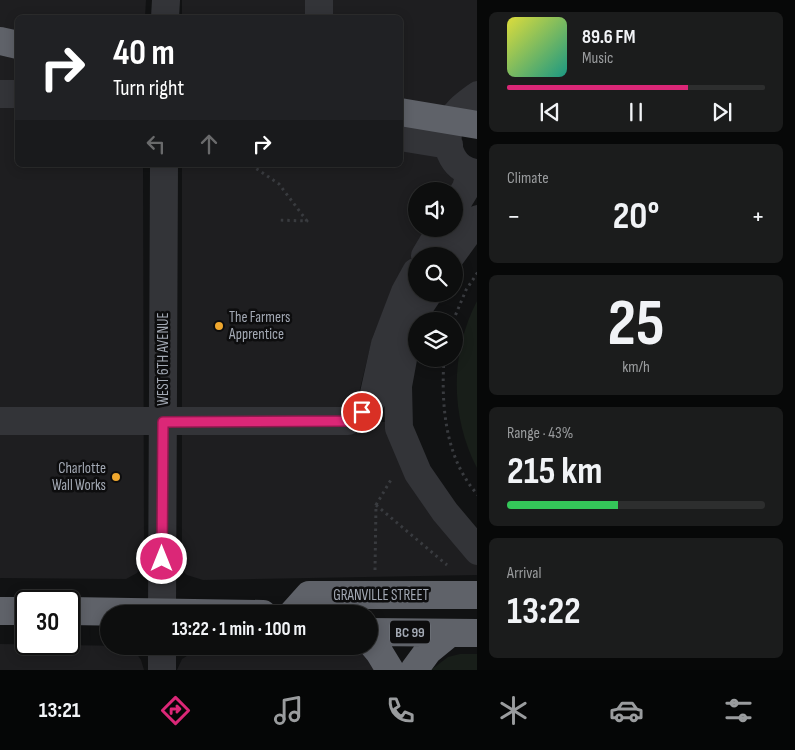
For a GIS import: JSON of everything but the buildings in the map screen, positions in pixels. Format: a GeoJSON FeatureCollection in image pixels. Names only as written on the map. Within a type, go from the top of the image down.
{"type":"FeatureCollection","features":[{"type":"Feature","properties":{"kind":"highway"},"geometry":{"type":"LineString","coordinates":[[0,41],[15,44]]}},
{"type":"Feature","properties":{"kind":"highway"},"geometry":{"type":"LineString","coordinates":[[403,112],[477,125]]}},
{"type":"Feature","properties":{"kind":"highway","name":"GRANVILLE STREET"},"geometry":{"type":"LineString","coordinates":[[300,605],[309,595],[477,595]]}},
{"type":"Feature","properties":{"kind":"highway"},"geometry":{"type":"LineString","coordinates":[[0,611],[15,611]]}},
{"type":"Feature","properties":{"kind":"highway"},"geometry":{"type":"LineString","coordinates":[[80,611],[100,612]]}},
{"type":"Feature","properties":{"kind":"highway","name":"BC 99"},"geometry":{"type":"LineString","coordinates":[[378,632],[477,633]]}},
{"type":"Feature","properties":{"kind":"highway"},"geometry":{"type":"LineString","coordinates":[[414,670],[428,651],[450,633]]}},
{"type":"Feature","properties":{"kind":"highway"},"geometry":{"type":"LineString","coordinates":[[378,651],[390,670]]}},
{"type":"Feature","properties":{"kind":"street"},"geometry":{"type":"LineString","coordinates":[[165,15],[166,0]]}},
{"type":"Feature","properties":{"kind":"street"},"geometry":{"type":"LineString","coordinates":[[319,15],[320,0]]}},
{"type":"Feature","properties":{"kind":"street"},"geometry":{"type":"LineString","coordinates":[[0,94],[15,94]]}},
{"type":"Feature","properties":{"kind":"street"},"geometry":{"type":"LineString","coordinates":[[463,193],[474,173],[459,167],[452,157],[449,146],[449,126],[462,106],[477,96]]}},
{"type":"Feature","properties":{"kind":"street"},"geometry":{"type":"LineString","coordinates":[[403,137],[449,146]]}},
{"type":"Feature","properties":{"kind":"street","name":"WEST 6TH AVENUE"},"geometry":{"type":"LineString","coordinates":[[162,605],[164,167]]}},
{"type":"Feature","properties":{"kind":"street"},"geometry":{"type":"LineString","coordinates":[[458,247],[477,220]]}},
{"type":"Feature","properties":{"kind":"street"},"geometry":{"type":"LineString","coordinates":[[0,421],[348,421],[362,412],[373,398],[385,344],[408,287]]}},
{"type":"Feature","properties":{"kind":"street"},"geometry":{"type":"LineString","coordinates":[[423,302],[405,348],[398,386],[399,428],[418,473],[446,512],[477,550]]}},
{"type":"Feature","properties":{"kind":"street"},"geometry":{"type":"LineString","coordinates":[[162,655],[162,670]]}},
{"type":"Feature","properties":{"kind":"path"},"geometry":{"type":"LineString","coordinates":[[254,167],[280,184],[306,221],[277,220]]}},
{"type":"Feature","properties":{"kind":"path"},"geometry":{"type":"LineString","coordinates":[[457,312],[466,290],[477,274]]}},
{"type":"Feature","properties":{"kind":"path"},"geometry":{"type":"LineString","coordinates":[[444,367],[442,392],[449,439],[466,482],[477,494]]}},
{"type":"Feature","properties":{"kind":"path"},"geometry":{"type":"LineString","coordinates":[[375,573],[376,505],[394,474]]}},
{"type":"Feature","properties":{"kind":"path"},"geometry":{"type":"LineString","coordinates":[[376,505],[447,564]]}},
{"type":"Feature","properties":{"kind":"shaded area"},"geometry":{"type":"Polygon","coordinates":[[[0,0],[146,0],[145,15],[15,15],[15,167],[143,167],[144,556],[142,566],[137,573],[126,579],[0,578],[0,0]]]}},
{"type":"Feature","properties":{"kind":"shaded area"},"geometry":{"type":"Polygon","coordinates":[[[182,0],[477,0],[477,86],[441,119],[459,182],[408,182],[408,237],[425,237],[418,247],[408,247],[408,263],[394,285],[373,336],[359,393],[357,422],[387,422],[477,563],[477,575],[203,580],[187,575],[182,570],[182,167],[403,167],[403,15],[182,15],[182,0]]]}},
{"type":"Feature","properties":{"kind":"shaded area"},"geometry":{"type":"Polygon","coordinates":[[[477,301],[477,468],[468,448],[458,406],[458,367],[463,367],[463,338],[477,301]]]}},
{"type":"Feature","properties":{"kind":"shaded area"},"geometry":{"type":"Polygon","coordinates":[[[0,644],[15,644],[15,655],[80,655],[80,645],[100,646],[100,655],[137,655],[144,670],[0,670],[0,644]]]}},
{"type":"Feature","properties":{"kind":"shaded area"},"geometry":{"type":"Polygon","coordinates":[[[460,654],[477,654],[477,670],[431,670],[448,657],[460,654]]]}},
{"type":"Feature","properties":{"kind":"shaded area"},"geometry":{"type":"Polygon","coordinates":[[[188,655],[366,655],[378,670],[177,670],[182,659],[188,655]]]}},
{"type":"Feature","properties":{"kind":"place","name":"The Farmers Apprentice"},"geometry":{"type":"Point","coordinates":[219,326]}},
{"type":"Feature","properties":{"kind":"place","name":"Charlotte Wall Works"},"geometry":{"type":"Point","coordinates":[116,477]}},
{"type":"Feature","properties":{"kind":"route"},"geometry":{"type":"LineString","coordinates":[[162,559],[163,422],[348,421],[362,412]]}}]}
